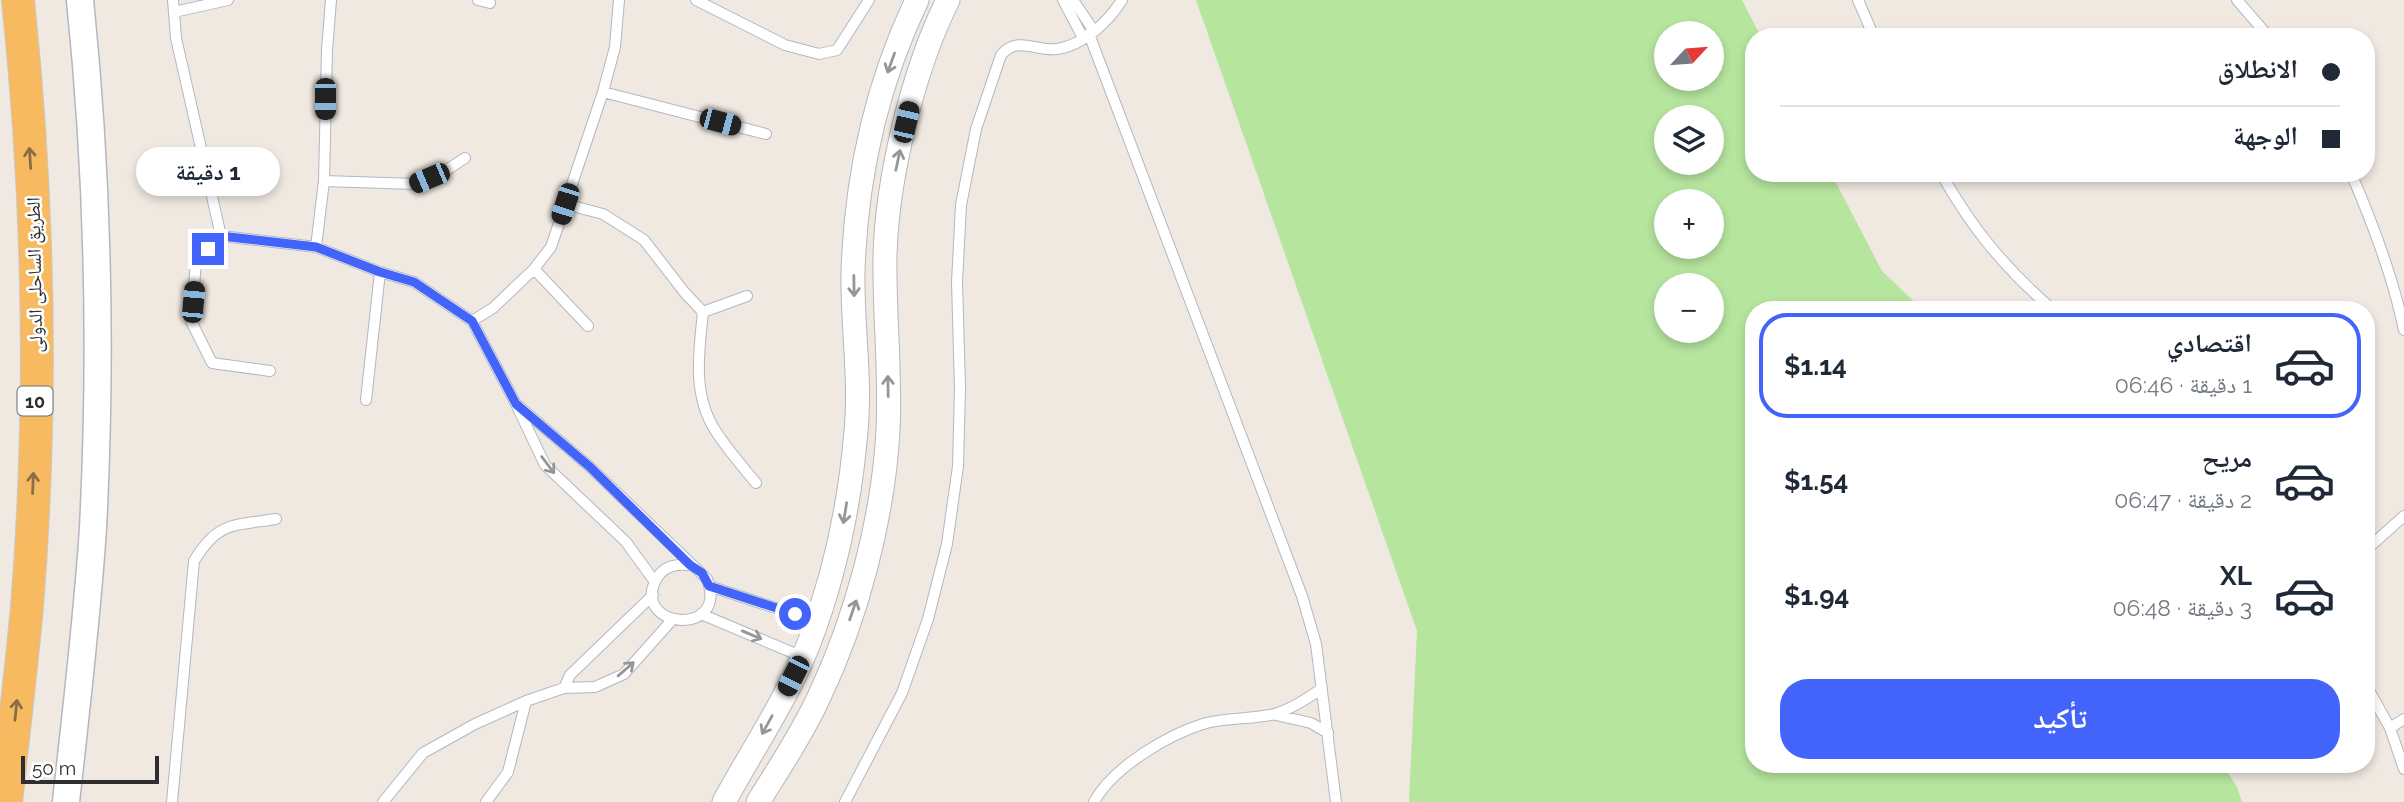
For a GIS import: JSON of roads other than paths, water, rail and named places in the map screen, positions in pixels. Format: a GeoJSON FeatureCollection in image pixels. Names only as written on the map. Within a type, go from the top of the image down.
{"type":"FeatureCollection","features":[{"type":"Feature","properties":{"kind":"highway","name":"الطريق الساحلى الدولى"},"geometry":{"type":"LineString","coordinates":[[6,802],[27,608],[35,436],[33,214],[18,0]]}},
{"type":"Feature","properties":{"kind":"main road"},"geometry":{"type":"LineString","coordinates":[[66,802],[86,624],[97,419],[96,242],[91,132],[80,0]]}},
{"type":"Feature","properties":{"kind":"main road"},"geometry":{"type":"LineString","coordinates":[[82,802],[102,625],[113,433],[113,241],[109,145],[97,0]]}},
{"type":"Feature","properties":{"kind":"street"},"geometry":{"type":"LineString","coordinates":[[724,802],[809,640],[840,541],[856,438],[858,395],[853,272],[865,152],[881,90],[917,0]]}},
{"type":"Feature","properties":{"kind":"street"},"geometry":{"type":"LineString","coordinates":[[758,802],[802,731],[820,696],[859,588],[871,540],[884,465],[888,397],[885,254],[893,182],[910,104],[948,0]]}},
{"type":"Feature","properties":{"kind":"street"},"geometry":{"type":"LineString","coordinates":[[809,640],[838,652]]}},
{"type":"Feature","properties":{"kind":"lane"},"geometry":{"type":"LineString","coordinates":[[173,0],[176,38],[221,236]]}},
{"type":"Feature","properties":{"kind":"lane"},"geometry":{"type":"LineString","coordinates":[[174,12],[228,0]]}},
{"type":"Feature","properties":{"kind":"lane"},"geometry":{"type":"LineString","coordinates":[[316,247],[324,181],[331,0]]}},
{"type":"Feature","properties":{"kind":"lane"},"geometry":{"type":"LineString","coordinates":[[478,0],[490,2]]}},
{"type":"Feature","properties":{"kind":"lane"},"geometry":{"type":"LineString","coordinates":[[472,321],[492,308],[534,269],[551,247],[603,92],[615,47],[619,0]]}},
{"type":"Feature","properties":{"kind":"lane"},"geometry":{"type":"LineString","coordinates":[[696,0],[785,45],[819,54],[837,50],[869,0]]}},
{"type":"Feature","properties":{"kind":"lane"},"geometry":{"type":"LineString","coordinates":[[1063,0],[1089,35]]}},
{"type":"Feature","properties":{"kind":"lane"},"geometry":{"type":"LineString","coordinates":[[1073,0],[1089,35],[1302,596],[1316,644],[1336,802]]}},
{"type":"Feature","properties":{"kind":"lane"},"geometry":{"type":"LineString","coordinates":[[845,802],[902,693],[929,620],[947,544],[958,466],[960,388],[957,282],[961,205],[976,129],[1001,55],[1006,49],[1022,44],[1044,49],[1058,48],[1089,35],[1115,11],[1122,0]]}},
{"type":"Feature","properties":{"kind":"lane"},"geometry":{"type":"LineString","coordinates":[[1858,0],[1870,28]]}},
{"type":"Feature","properties":{"kind":"lane"},"geometry":{"type":"LineString","coordinates":[[2237,0],[2261,28]]}},
{"type":"Feature","properties":{"kind":"lane"},"geometry":{"type":"LineString","coordinates":[[603,92],[766,134]]}},
{"type":"Feature","properties":{"kind":"lane"},"geometry":{"type":"LineString","coordinates":[[324,181],[416,184],[442,173],[465,158]]}},
{"type":"Feature","properties":{"kind":"lane"},"geometry":{"type":"LineString","coordinates":[[1947,182],[1976,230],[2018,280],[2042,301]]}},
{"type":"Feature","properties":{"kind":"lane"},"geometry":{"type":"LineString","coordinates":[[2355,182],[2374,226],[2404,330]]}},
{"type":"Feature","properties":{"kind":"lane"},"geometry":{"type":"LineString","coordinates":[[565,204],[603,214],[644,240],[702,312],[699,388],[714,429],[756,483]]}},
{"type":"Feature","properties":{"kind":"lane"},"geometry":{"type":"LineString","coordinates":[[221,236],[316,247],[414,282],[472,321],[545,465],[626,542],[655,582]]}},
{"type":"Feature","properties":{"kind":"lane"},"geometry":{"type":"LineString","coordinates":[[221,236],[196,262],[191,321],[212,363],[270,371]]}},
{"type":"Feature","properties":{"kind":"lane"},"geometry":{"type":"LineString","coordinates":[[534,269],[588,326]]}},
{"type":"Feature","properties":{"kind":"lane"},"geometry":{"type":"LineString","coordinates":[[366,400],[380,272]]}},
{"type":"Feature","properties":{"kind":"lane"},"geometry":{"type":"LineString","coordinates":[[702,312],[747,296]]}},
{"type":"Feature","properties":{"kind":"lane"},"geometry":{"type":"LineString","coordinates":[[516,404],[590,467],[690,565],[702,573],[709,586],[709,601],[701,614],[692,620],[671,620],[659,610],[653,594],[655,582],[660,573],[669,567],[690,565]]}},
{"type":"Feature","properties":{"kind":"lane"},"geometry":{"type":"LineString","coordinates":[[172,802],[194,561],[207,541],[223,528],[276,519]]}},
{"type":"Feature","properties":{"kind":"lane"},"geometry":{"type":"LineString","coordinates":[[2375,542],[2403,519]]}},
{"type":"Feature","properties":{"kind":"lane"},"geometry":{"type":"LineString","coordinates":[[709,586],[809,640]]}},
{"type":"Feature","properties":{"kind":"lane"},"geometry":{"type":"LineString","coordinates":[[564,688],[570,675],[653,594]]}},
{"type":"Feature","properties":{"kind":"lane"},"geometry":{"type":"LineString","coordinates":[[701,614],[809,640]]}},
{"type":"Feature","properties":{"kind":"lane"},"geometry":{"type":"LineString","coordinates":[[383,802],[423,753],[475,724],[526,701],[564,688],[595,687],[624,674],[671,620]]}},
{"type":"Feature","properties":{"kind":"lane"},"geometry":{"type":"LineString","coordinates":[[1272,715],[1298,704],[1322,688]]}},
{"type":"Feature","properties":{"kind":"lane"},"geometry":{"type":"LineString","coordinates":[[486,802],[508,772],[526,701]]}},
{"type":"Feature","properties":{"kind":"lane"},"geometry":{"type":"LineString","coordinates":[[2375,701],[2390,728],[2404,769]]}},
{"type":"Feature","properties":{"kind":"lane"},"geometry":{"type":"LineString","coordinates":[[1094,802],[1130,762],[1164,740],[1207,723],[1272,715],[1292,717],[1328,733]]}},
{"type":"Feature","properties":{"kind":"lane"},"geometry":{"type":"LineString","coordinates":[[2390,728],[2404,719]]}}]}
